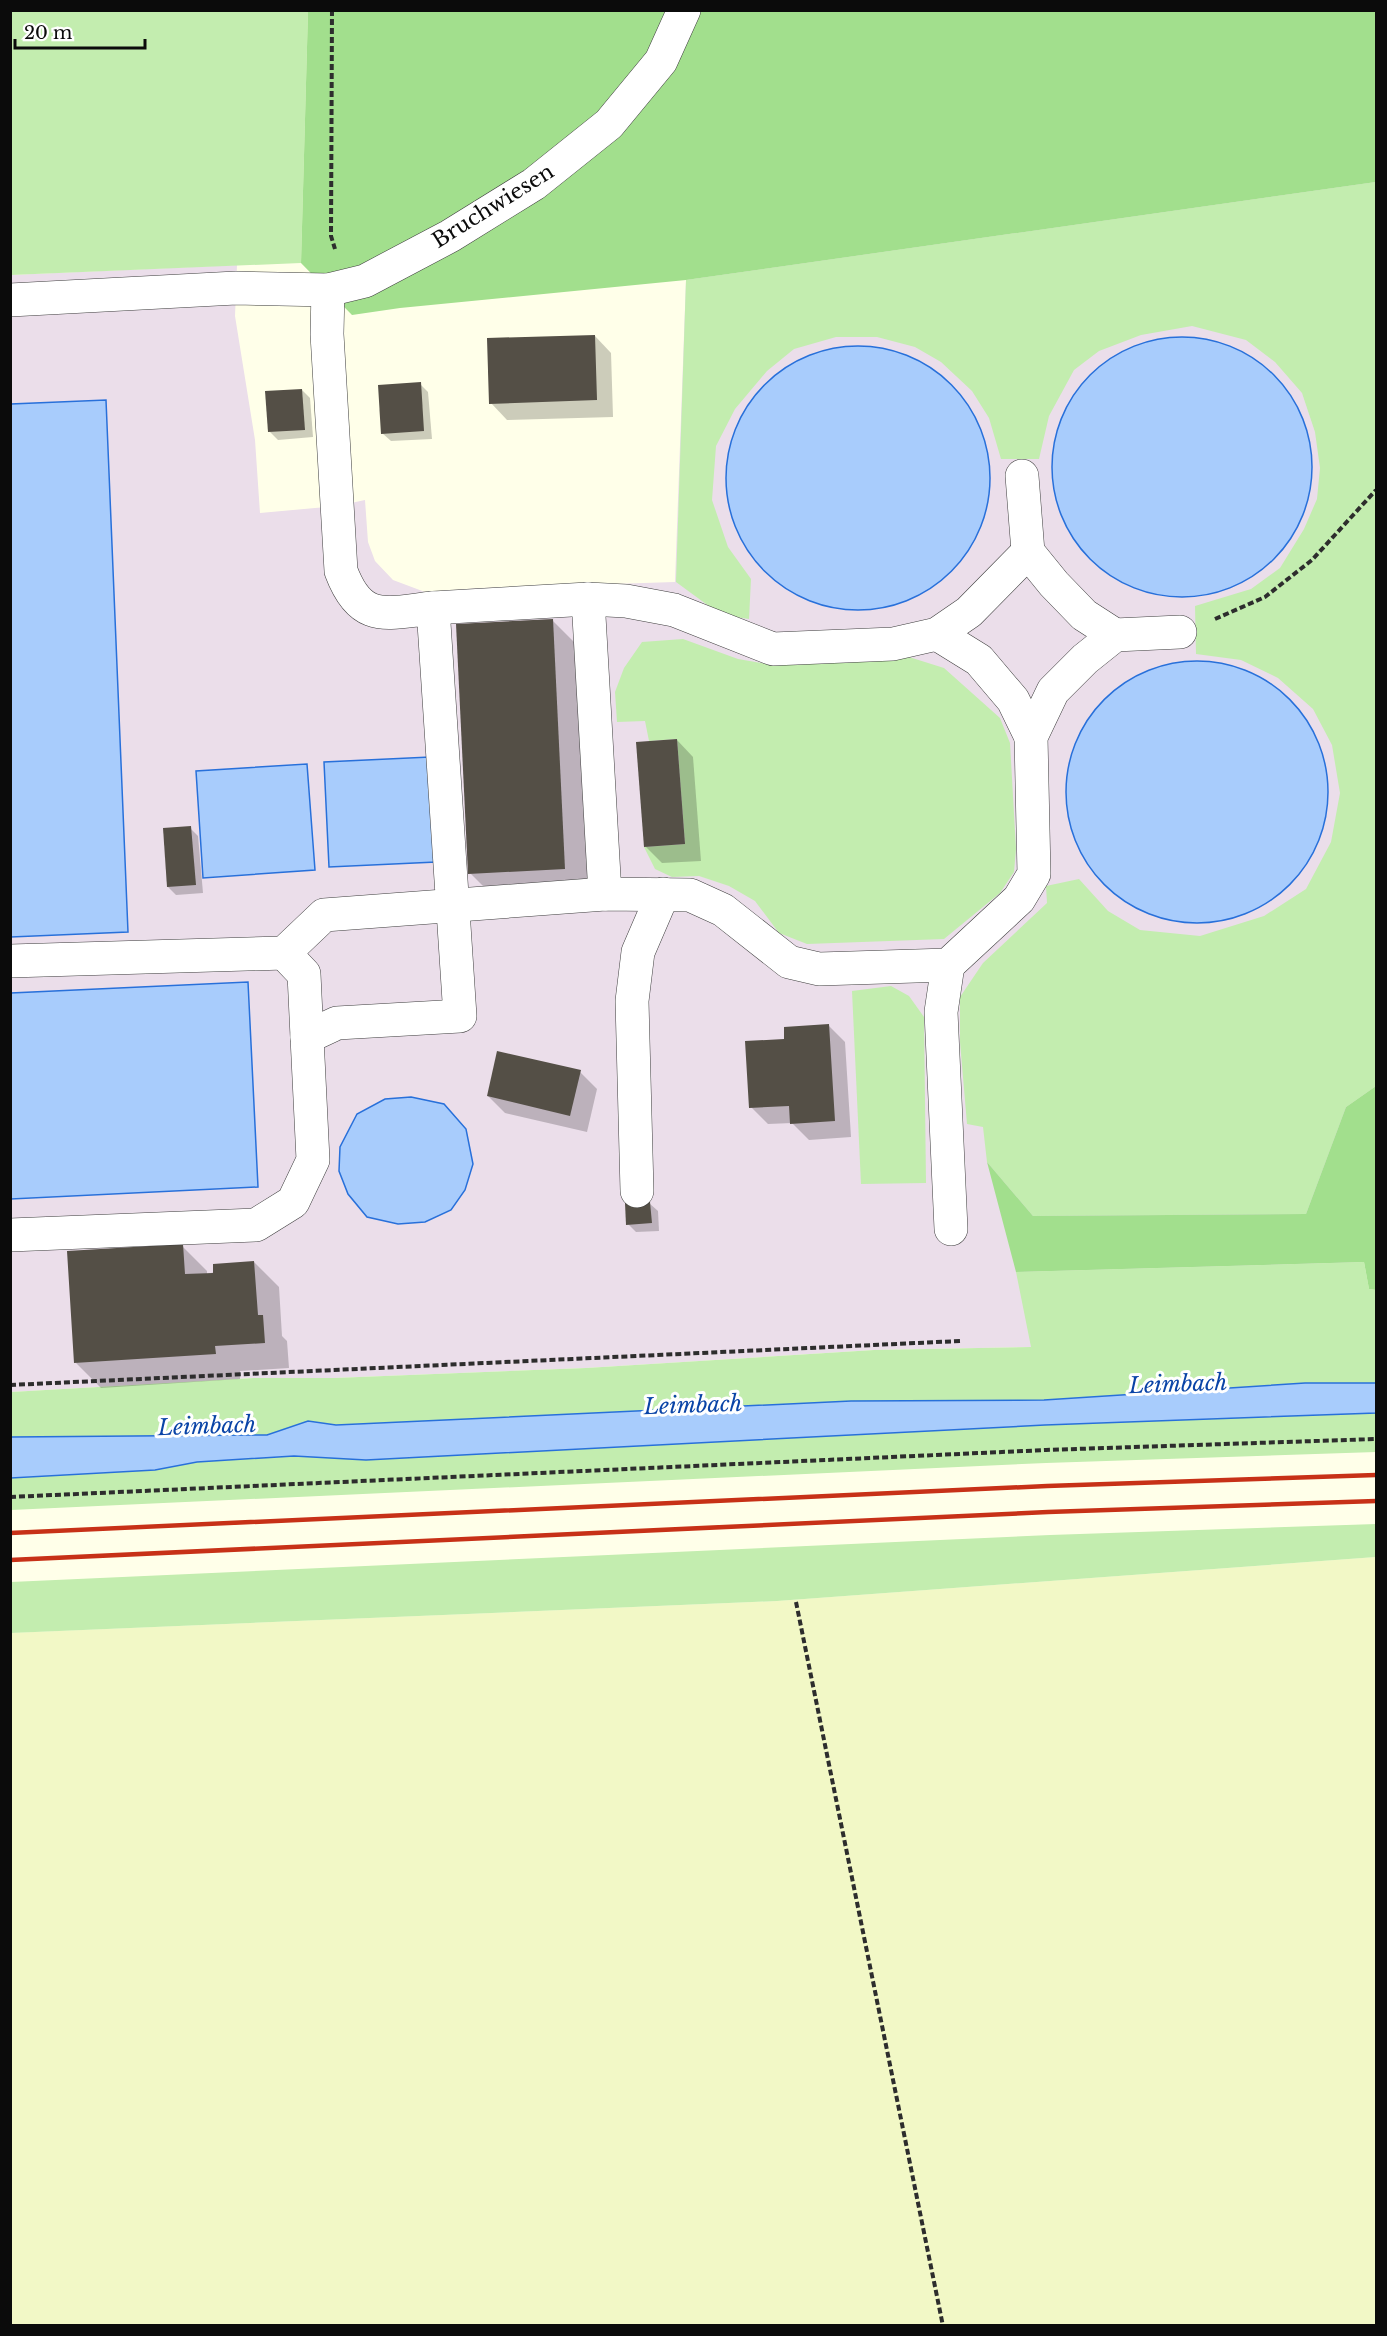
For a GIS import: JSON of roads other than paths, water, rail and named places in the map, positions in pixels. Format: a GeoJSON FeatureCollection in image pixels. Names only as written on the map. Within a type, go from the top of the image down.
{"type":"FeatureCollection","features":[{"type":"Feature","properties":{"kind":"street","name":"Bruchwiesen"},"geometry":{"type":"LineString","coordinates":[[10,300],[236,288],[338,288],[365,281],[450,236],[534,184],[609,124],[661,61],[684,10]]}},
{"type":"Feature","properties":{"kind":"street"},"geometry":{"type":"LineString","coordinates":[[338,288],[327,334],[341,571],[348,590],[364,608],[385,614],[433,608],[588,599],[626,601],[674,610],[773,649],[892,644],[937,634],[969,612],[1028,552]]}},
{"type":"Feature","properties":{"kind":"street"},"geometry":{"type":"LineString","coordinates":[[1022,476],[1028,552],[1054,584],[1084,615],[1115,636]]}},
{"type":"Feature","properties":{"kind":"street"},"geometry":{"type":"LineString","coordinates":[[588,599],[605,894]]}},
{"type":"Feature","properties":{"kind":"street"},"geometry":{"type":"LineString","coordinates":[[307,1037],[336,1023],[460,1016],[433,608]]}},
{"type":"Feature","properties":{"kind":"street"},"geometry":{"type":"LineString","coordinates":[[1031,737],[1053,691],[1085,659],[1115,636],[1180,632]]}},
{"type":"Feature","properties":{"kind":"street"},"geometry":{"type":"LineString","coordinates":[[937,634],[979,660],[1012,700],[1031,737],[1034,874],[1019,899],[948,966],[941,1011],[951,1228]]}},
{"type":"Feature","properties":{"kind":"street"},"geometry":{"type":"LineString","coordinates":[[10,961],[284,953],[324,915],[605,894],[663,894],[690,895],[723,910],[789,962],[819,969],[948,966]]}},
{"type":"Feature","properties":{"kind":"street"},"geometry":{"type":"LineString","coordinates":[[637,1191],[632,1001],[638,952],[663,894]]}},
{"type":"Feature","properties":{"kind":"street"},"geometry":{"type":"LineString","coordinates":[[10,1236],[256,1225],[293,1202],[313,1160],[304,974],[284,953]]}},
{"type":"Feature","properties":{"kind":"water"},"geometry":{"type":"Polygon","coordinates":[[[1182,337],[1207,340],[1232,347],[1254,359],[1274,375],[1290,395],[1302,417],[1309,442],[1312,467],[1309,492],[1302,517],[1290,539],[1274,559],[1254,575],[1232,587],[1207,594],[1182,597],[1157,594],[1132,587],[1110,575],[1090,559],[1074,539],[1062,517],[1055,492],[1052,467],[1055,442],[1062,417],[1074,395],[1090,375],[1110,359],[1132,347],[1157,340],[1182,337]]]}},
{"type":"Feature","properties":{"kind":"water"},"geometry":{"type":"Polygon","coordinates":[[[871,346],[884,348],[920,361],[942,376],[960,394],[980,427],[988,452],[990,478],[988,504],[975,540],[960,562],[942,580],[920,595],[884,608],[845,610],[832,608],[796,595],[774,580],[756,562],[741,540],[728,504],[726,465],[728,452],[741,416],[756,394],[774,376],[796,361],[832,348],[871,346]]]}},
{"type":"Feature","properties":{"kind":"water"},"geometry":{"type":"Polygon","coordinates":[[[106,400],[128,932],[11,937],[11,404],[106,400]]]}},
{"type":"Feature","properties":{"kind":"water"},"geometry":{"type":"Polygon","coordinates":[[[1197,661],[1223,663],[1247,671],[1270,683],[1290,699],[1306,719],[1318,742],[1326,766],[1328,792],[1326,818],[1318,842],[1306,865],[1290,885],[1270,901],[1247,913],[1223,921],[1197,923],[1171,921],[1147,913],[1124,901],[1104,885],[1088,865],[1076,842],[1068,818],[1066,792],[1068,766],[1076,742],[1088,719],[1104,699],[1124,683],[1147,671],[1171,663],[1197,661]]]}},
{"type":"Feature","properties":{"kind":"water"},"geometry":{"type":"Polygon","coordinates":[[[430,757],[436,862],[329,867],[324,762],[430,757]]]}},
{"type":"Feature","properties":{"kind":"water"},"geometry":{"type":"Polygon","coordinates":[[[307,764],[315,870],[203,878],[196,771],[307,764]]]}},
{"type":"Feature","properties":{"kind":"water"},"geometry":{"type":"Polygon","coordinates":[[[248,982],[258,1187],[11,1199],[11,993],[248,982]]]}},
{"type":"Feature","properties":{"kind":"water"},"geometry":{"type":"Polygon","coordinates":[[[411,1097],[444,1104],[466,1129],[473,1164],[465,1190],[451,1210],[425,1222],[398,1224],[367,1217],[348,1194],[339,1171],[340,1147],[357,1114],[385,1099],[411,1097]]]}},
{"type":"Feature","properties":{"kind":"water"},"geometry":{"type":"Polygon","coordinates":[[[1305,1383],[1376,1383],[1376,1413],[1045,1425],[366,1460],[294,1456],[197,1462],[155,1470],[11,1478],[11,1437],[267,1435],[308,1421],[336,1425],[851,1401],[1044,1400],[1305,1383]]]}},
{"type":"Feature","properties":{"kind":"railway"},"geometry":{"type":"LineString","coordinates":[[10,1533],[1047,1486],[1376,1475]]}},
{"type":"Feature","properties":{"kind":"railway"},"geometry":{"type":"LineString","coordinates":[[10,1560],[1048,1512],[1376,1501]]}},
{"type":"Feature","properties":{"kind":"water label","name":"Leimbach"},"geometry":{"type":"Point","coordinates":[1178,1384]}},
{"type":"Feature","properties":{"kind":"water label","name":"Leimbach"},"geometry":{"type":"Point","coordinates":[693,1405]}},
{"type":"Feature","properties":{"kind":"water label","name":"Leimbach"},"geometry":{"type":"Point","coordinates":[207,1426]}}]}
